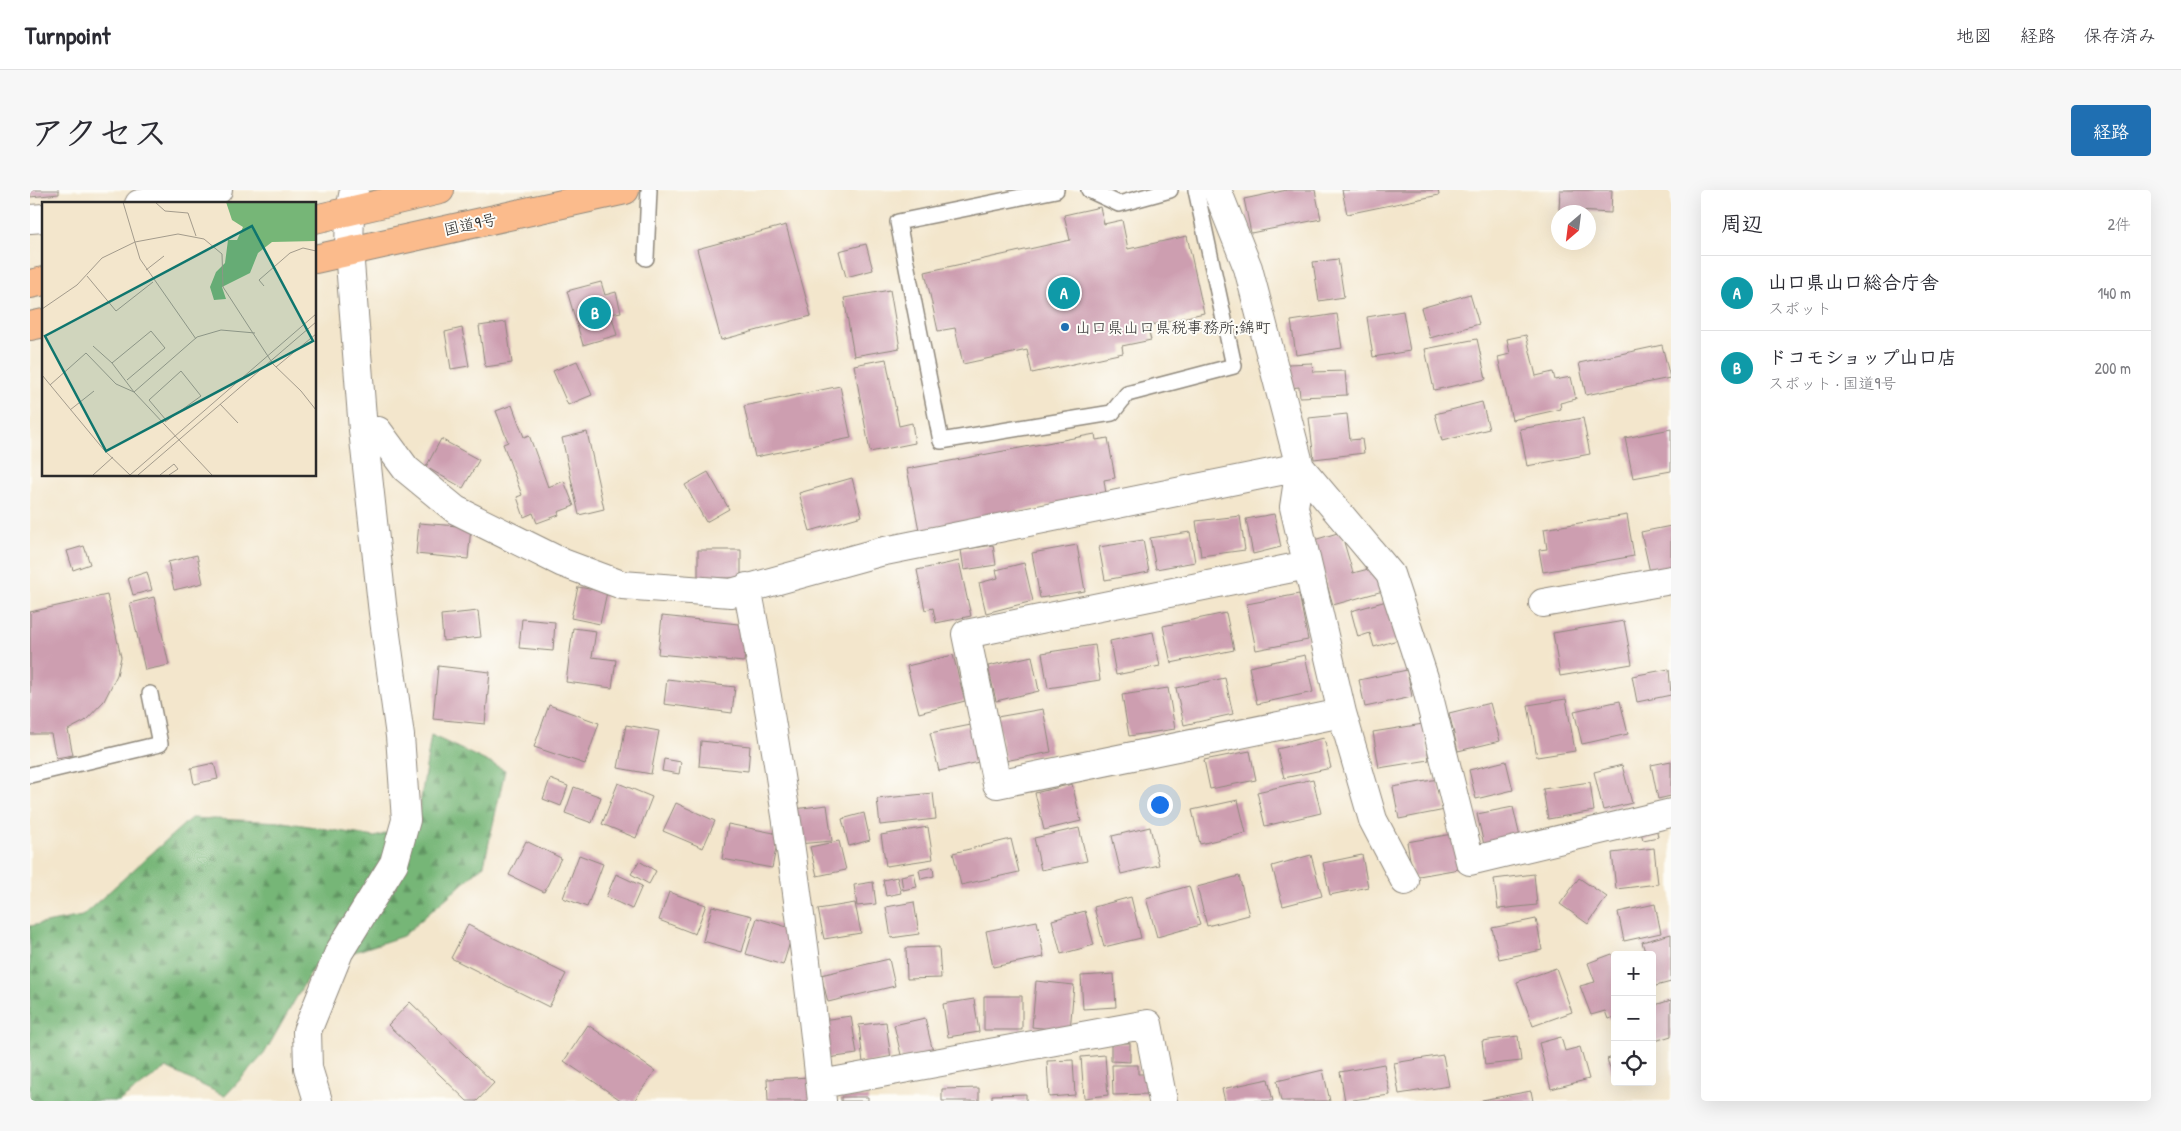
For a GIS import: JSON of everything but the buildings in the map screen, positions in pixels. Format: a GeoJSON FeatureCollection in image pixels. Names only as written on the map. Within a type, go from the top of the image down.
{"type":"FeatureCollection","features":[{"type":"Feature","properties":{"kind":"highway"},"geometry":{"type":"LineString","coordinates":[[316,218],[352,200],[440,190]]}},
{"type":"Feature","properties":{"kind":"highway","name":"国道9号"},"geometry":{"type":"LineString","coordinates":[[316,259],[625,190]]}},
{"type":"Feature","properties":{"kind":"street"},"geometry":{"type":"LineString","coordinates":[[150,202],[218,190]]}},
{"type":"Feature","properties":{"kind":"street"},"geometry":{"type":"LineString","coordinates":[[1217,190],[1248,268],[1300,467],[1294,507],[1342,713],[1373,820],[1405,881]]}},
{"type":"Feature","properties":{"kind":"street"},"geometry":{"type":"LineString","coordinates":[[318,1101],[308,1068],[307,1031],[339,952],[394,863],[406,820],[400,736],[383,612],[363,430],[349,250],[352,200]]}},
{"type":"Feature","properties":{"kind":"street"},"geometry":{"type":"LineString","coordinates":[[363,430],[378,431],[406,468],[456,510],[563,563],[622,585],[731,593],[747,587],[880,552],[1300,467]]}},
{"type":"Feature","properties":{"kind":"street"},"geometry":{"type":"LineString","coordinates":[[1300,467],[1390,574],[1425,681],[1470,860],[1671,813]]}},
{"type":"Feature","properties":{"kind":"street"},"geometry":{"type":"LineString","coordinates":[[1308,565],[966,634],[997,784],[1342,713]]}},
{"type":"Feature","properties":{"kind":"street"},"geometry":{"type":"LineString","coordinates":[[1543,602],[1671,580]]}},
{"type":"Feature","properties":{"kind":"street"},"geometry":{"type":"LineString","coordinates":[[747,587],[768,697],[822,1092],[1148,1024],[1164,1101]]}},
{"type":"Feature","properties":{"kind":"lane"},"geometry":{"type":"LineString","coordinates":[[646,258],[649,190]]}},
{"type":"Feature","properties":{"kind":"lane"},"geometry":{"type":"LineString","coordinates":[[1056,190],[898,222],[941,441],[1112,413],[1127,394],[1234,366],[1196,190]]}},
{"type":"Feature","properties":{"kind":"lane"},"geometry":{"type":"LineString","coordinates":[[1089,190],[1119,204],[1170,190]]}},
{"type":"Feature","properties":{"kind":"lane"},"geometry":{"type":"LineString","coordinates":[[30,775],[160,744],[150,694]]}},
{"type":"Feature","properties":{"kind":"green space"},"geometry":{"type":"Polygon","coordinates":[[[431,735],[505,770],[484,865],[403,936],[315,965],[264,1054],[225,1096],[166,1068],[119,1101],[30,1101],[30,926],[82,916],[191,818],[284,822],[375,837],[417,824],[431,735]]]}},
{"type":"Feature","properties":{"kind":"place","name":"山口県山口総合庁舎"},"geometry":{"type":"Point","coordinates":[1064,293]}},
{"type":"Feature","properties":{"kind":"place","name":"ドコモショップ山口店"},"geometry":{"type":"Point","coordinates":[595,313]}},
{"type":"Feature","properties":{"kind":"place","name":"山口県山口県税事務所;錦町"},"geometry":{"type":"Point","coordinates":[1065,327]}}]}
